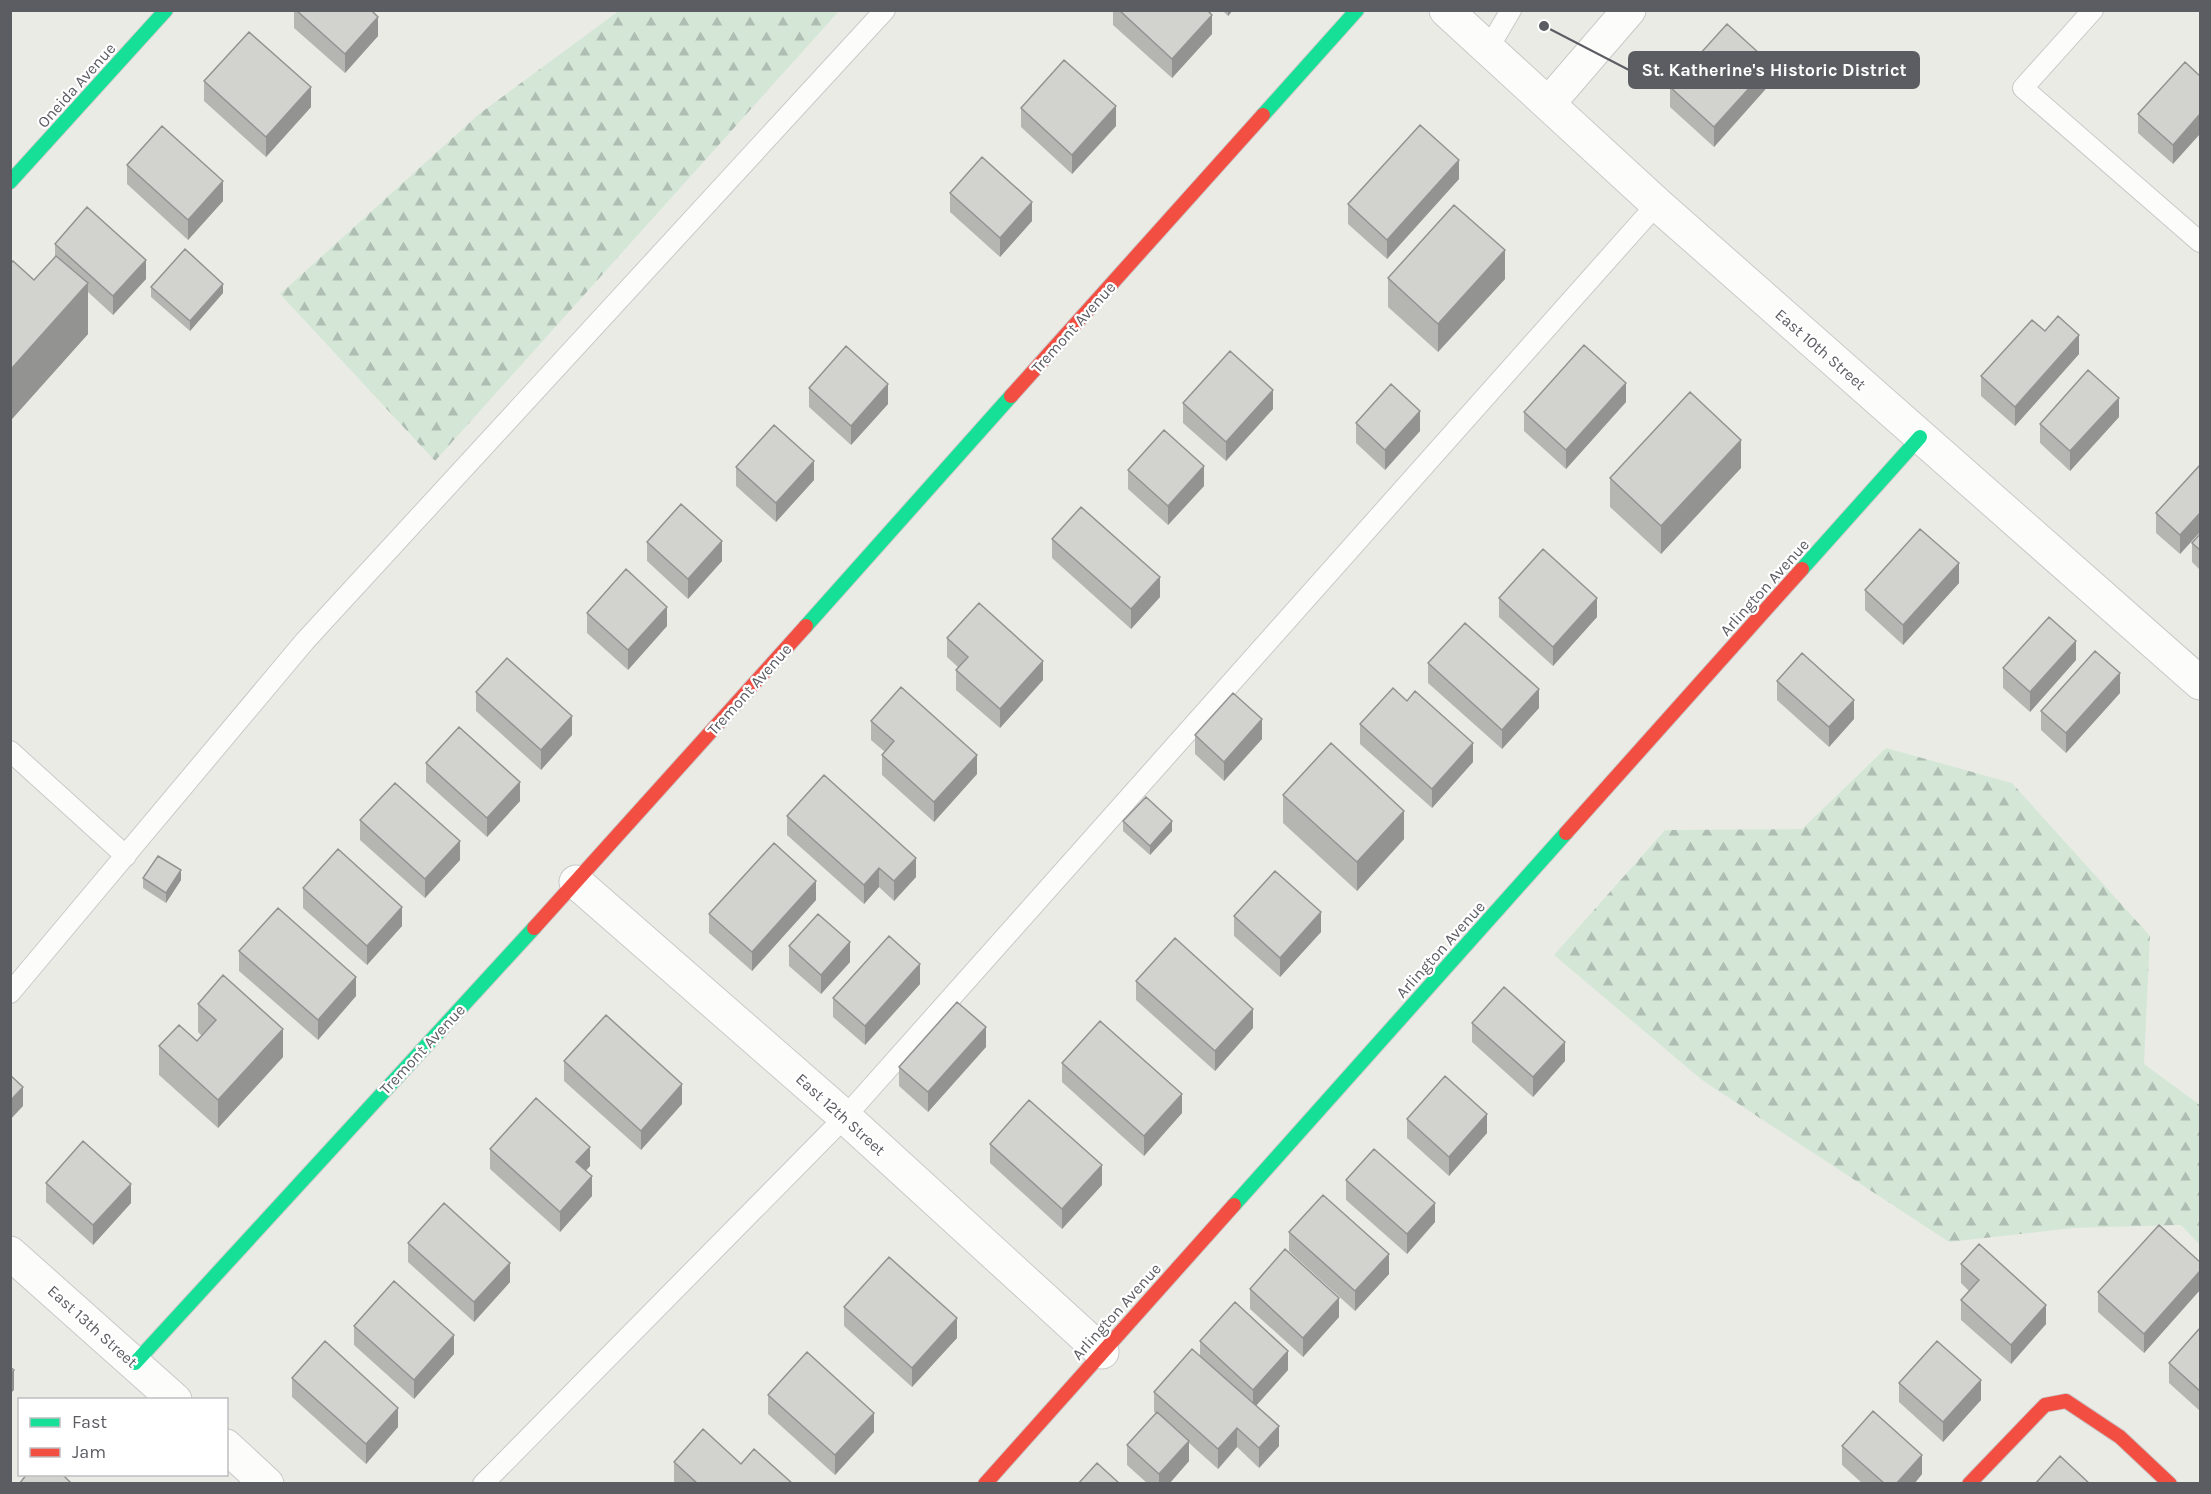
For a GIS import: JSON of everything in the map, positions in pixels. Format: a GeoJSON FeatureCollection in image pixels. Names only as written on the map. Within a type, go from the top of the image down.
{"type":"FeatureCollection","features":[{"type":"Feature","properties":{"kind":"street","name":"Oneida Avenue"},"geometry":{"type":"LineString","coordinates":[[10,182],[166,10]]}},
{"type":"Feature","properties":{"kind":"street","name":"Tremont Avenue"},"geometry":{"type":"LineString","coordinates":[[135,1363],[576,882],[1358,10]]}},
{"type":"Feature","properties":{"kind":"street","name":"East 10th Street"},"geometry":{"type":"LineString","coordinates":[[1446,10],[1657,204],[2200,682]]}},
{"type":"Feature","properties":{"kind":"street"},"geometry":{"type":"LineString","coordinates":[[1548,104],[1629,10]]}},
{"type":"Feature","properties":{"kind":"street","name":"Arlington Avenue"},"geometry":{"type":"LineString","coordinates":[[985,1484],[1920,437]]}},
{"type":"Feature","properties":{"kind":"street","name":"East 12th Street"},"geometry":{"type":"LineString","coordinates":[[576,882],[845,1117],[1102,1352]]}},
{"type":"Feature","properties":{"kind":"street","name":"East 13th Street"},"geometry":{"type":"LineString","coordinates":[[10,1253],[173,1398]]}},
{"type":"Feature","properties":{"kind":"street"},"geometry":{"type":"LineString","coordinates":[[1969,1484],[2045,1405],[2066,1401],[2121,1437],[2170,1484]]}},
{"type":"Feature","properties":{"kind":"street"},"geometry":{"type":"LineString","coordinates":[[228,1448],[267,1484]]}},
{"type":"Feature","properties":{"kind":"lane"},"geometry":{"type":"LineString","coordinates":[[10,993],[305,641],[885,10]]}},
{"type":"Feature","properties":{"kind":"lane"},"geometry":{"type":"LineString","coordinates":[[1488,49],[1511,10]]}},
{"type":"Feature","properties":{"kind":"lane"},"geometry":{"type":"LineString","coordinates":[[2093,10],[2023,88],[2200,242]]}},
{"type":"Feature","properties":{"kind":"lane"},"geometry":{"type":"LineString","coordinates":[[483,1484],[845,1117],[1657,204]]}},
{"type":"Feature","properties":{"kind":"lane"},"geometry":{"type":"LineString","coordinates":[[10,751],[126,856]]}},
{"type":"Feature","properties":{"kind":"green space"},"geometry":{"type":"Polygon","coordinates":[[[620,10],[839,11],[435,461],[280,294],[479,114],[620,10]]]}},
{"type":"Feature","properties":{"kind":"green space"},"geometry":{"type":"Polygon","coordinates":[[[1886,748],[2012,783],[2150,936],[2144,1064],[2200,1105],[2200,1245],[2181,1225],[2073,1228],[1949,1242],[1702,1080],[1554,955],[1665,830],[1802,829],[1886,748]]]}},
{"type":"Feature","properties":{"kind":"building"},"geometry":{"type":"Polygon","coordinates":[[[296,10],[371,10],[378,17],[345,54],[296,10]]]}},
{"type":"Feature","properties":{"kind":"building"},"geometry":{"type":"Polygon","coordinates":[[[1119,10],[1207,10],[1212,15],[1172,59],[1119,10]]]}},
{"type":"Feature","properties":{"kind":"building"},"geometry":{"type":"Polygon","coordinates":[[[1727,24],[1771,64],[1714,127],[1670,87],[1727,24]]]}},
{"type":"Feature","properties":{"kind":"building"},"geometry":{"type":"Polygon","coordinates":[[[249,32],[311,87],[266,137],[204,81],[249,32]]]}},
{"type":"Feature","properties":{"kind":"building"},"geometry":{"type":"Polygon","coordinates":[[[1064,60],[1116,106],[1072,155],[1021,108],[1064,60]]]}},
{"type":"Feature","properties":{"kind":"building"},"geometry":{"type":"Polygon","coordinates":[[[2185,62],[2200,76],[2200,114],[2173,145],[2138,114],[2185,62]]]}},
{"type":"Feature","properties":{"kind":"building"},"geometry":{"type":"Polygon","coordinates":[[[1420,125],[1459,160],[1387,240],[1348,204],[1420,125]]]}},
{"type":"Feature","properties":{"kind":"building"},"geometry":{"type":"Polygon","coordinates":[[[162,126],[223,181],[188,220],[127,165],[162,126]]]}},
{"type":"Feature","properties":{"kind":"building"},"geometry":{"type":"Polygon","coordinates":[[[982,157],[1032,202],[1000,238],[950,193],[982,157]]]}},
{"type":"Feature","properties":{"kind":"building"},"geometry":{"type":"Polygon","coordinates":[[[1454,205],[1505,250],[1438,324],[1388,278],[1454,205]]]}},
{"type":"Feature","properties":{"kind":"building"},"geometry":{"type":"Polygon","coordinates":[[[87,207],[146,260],[113,296],[55,244],[87,207]]]}},
{"type":"Feature","properties":{"kind":"building"},"geometry":{"type":"Polygon","coordinates":[[[185,249],[223,284],[190,321],[151,287],[185,249]]]}},
{"type":"Feature","properties":{"kind":"building"},"geometry":{"type":"Polygon","coordinates":[[[56,256],[88,283],[12,368],[10,367],[10,264],[13,261],[34,280],[56,256]]]}},
{"type":"Feature","properties":{"kind":"building"},"geometry":{"type":"Polygon","coordinates":[[[2058,316],[2079,335],[2015,407],[1981,376],[2032,320],[2045,331],[2058,316]]]}},
{"type":"Feature","properties":{"kind":"building"},"geometry":{"type":"Polygon","coordinates":[[[1584,345],[1626,383],[1566,450],[1524,412],[1584,345]]]}},
{"type":"Feature","properties":{"kind":"building"},"geometry":{"type":"Polygon","coordinates":[[[846,346],[888,384],[851,426],[809,388],[846,346]]]}},
{"type":"Feature","properties":{"kind":"building"},"geometry":{"type":"Polygon","coordinates":[[[1230,351],[1273,390],[1226,442],[1183,403],[1230,351]]]}},
{"type":"Feature","properties":{"kind":"building"},"geometry":{"type":"Polygon","coordinates":[[[2088,370],[2119,398],[2070,451],[2040,424],[2088,370]]]}},
{"type":"Feature","properties":{"kind":"building"},"geometry":{"type":"Polygon","coordinates":[[[1391,384],[1420,411],[1385,450],[1356,423],[1391,384]]]}},
{"type":"Feature","properties":{"kind":"building"},"geometry":{"type":"Polygon","coordinates":[[[1690,392],[1741,440],[1661,526],[1610,478],[1690,392]]]}},
{"type":"Feature","properties":{"kind":"building"},"geometry":{"type":"Polygon","coordinates":[[[774,425],[814,461],[776,503],[736,467],[774,425]]]}},
{"type":"Feature","properties":{"kind":"building"},"geometry":{"type":"Polygon","coordinates":[[[1164,430],[1204,466],[1168,506],[1128,470],[1164,430]]]}},
{"type":"Feature","properties":{"kind":"building"},"geometry":{"type":"Polygon","coordinates":[[[2200,465],[2200,513],[2180,535],[2156,513],[2200,465]]]}},
{"type":"Feature","properties":{"kind":"building"},"geometry":{"type":"Polygon","coordinates":[[[681,504],[722,541],[688,579],[647,542],[681,504]]]}},
{"type":"Feature","properties":{"kind":"building"},"geometry":{"type":"Polygon","coordinates":[[[1081,507],[1160,577],[1131,609],[1052,539],[1081,507]]]}},
{"type":"Feature","properties":{"kind":"building"},"geometry":{"type":"Polygon","coordinates":[[[1920,529],[1959,563],[1903,625],[1865,590],[1920,529]]]}},
{"type":"Feature","properties":{"kind":"building"},"geometry":{"type":"Polygon","coordinates":[[[2200,534],[2200,550],[2192,543],[2200,534]]]}},
{"type":"Feature","properties":{"kind":"building"},"geometry":{"type":"Polygon","coordinates":[[[1543,549],[1597,598],[1553,647],[1499,598],[1543,549]]]}},
{"type":"Feature","properties":{"kind":"building"},"geometry":{"type":"Polygon","coordinates":[[[626,569],[667,607],[628,650],[587,613],[626,569]]]}},
{"type":"Feature","properties":{"kind":"building"},"geometry":{"type":"Polygon","coordinates":[[[979,603],[1043,661],[1000,709],[956,670],[968,657],[947,638],[979,603]]]}},
{"type":"Feature","properties":{"kind":"building"},"geometry":{"type":"Polygon","coordinates":[[[2049,617],[2076,641],[2030,692],[2003,668],[2049,617]]]}},
{"type":"Feature","properties":{"kind":"building"},"geometry":{"type":"Polygon","coordinates":[[[1465,623],[1539,689],[1502,730],[1428,663],[1465,623]]]}},
{"type":"Feature","properties":{"kind":"building"},"geometry":{"type":"Polygon","coordinates":[[[2095,651],[2120,673],[2066,733],[2041,711],[2095,651]]]}},
{"type":"Feature","properties":{"kind":"building"},"geometry":{"type":"Polygon","coordinates":[[[1802,653],[1854,700],[1829,727],[1777,681],[1802,653]]]}},
{"type":"Feature","properties":{"kind":"building"},"geometry":{"type":"Polygon","coordinates":[[[507,658],[572,716],[541,750],[476,692],[507,658]]]}},
{"type":"Feature","properties":{"kind":"building"},"geometry":{"type":"Polygon","coordinates":[[[901,687],[977,755],[934,802],[882,755],[894,741],[871,721],[901,687]]]}},
{"type":"Feature","properties":{"kind":"building"},"geometry":{"type":"Polygon","coordinates":[[[1393,688],[1407,701],[1415,691],[1473,743],[1432,789],[1360,724],[1393,688]]]}},
{"type":"Feature","properties":{"kind":"building"},"geometry":{"type":"Polygon","coordinates":[[[1233,693],[1262,719],[1224,762],[1195,735],[1233,693]]]}},
{"type":"Feature","properties":{"kind":"building"},"geometry":{"type":"Polygon","coordinates":[[[459,727],[520,782],[487,818],[426,763],[459,727]]]}},
{"type":"Feature","properties":{"kind":"building"},"geometry":{"type":"Polygon","coordinates":[[[1331,743],[1404,811],[1357,862],[1283,795],[1331,743]]]}},
{"type":"Feature","properties":{"kind":"building"},"geometry":{"type":"Polygon","coordinates":[[[824,775],[916,858],[894,881],[879,868],[864,885],[787,816],[824,775]]]}},
{"type":"Feature","properties":{"kind":"building"},"geometry":{"type":"Polygon","coordinates":[[[395,783],[460,841],[425,879],[360,820],[395,783]]]}},
{"type":"Feature","properties":{"kind":"building"},"geometry":{"type":"Polygon","coordinates":[[[1146,797],[1172,821],[1150,846],[1123,821],[1146,797]]]}},
{"type":"Feature","properties":{"kind":"building"},"geometry":{"type":"Polygon","coordinates":[[[774,843],[816,881],[752,952],[709,914],[774,843]]]}},
{"type":"Feature","properties":{"kind":"building"},"geometry":{"type":"Polygon","coordinates":[[[338,849],[402,907],[367,946],[303,888],[338,849]]]}},
{"type":"Feature","properties":{"kind":"building"},"geometry":{"type":"Polygon","coordinates":[[[158,856],[181,870],[166,893],[143,878],[158,856]]]}},
{"type":"Feature","properties":{"kind":"building"},"geometry":{"type":"Polygon","coordinates":[[[1275,871],[1321,912],[1280,958],[1234,916],[1275,871]]]}},
{"type":"Feature","properties":{"kind":"building"},"geometry":{"type":"Polygon","coordinates":[[[278,908],[356,977],[318,1020],[239,951],[278,908]]]}},
{"type":"Feature","properties":{"kind":"building"},"geometry":{"type":"Polygon","coordinates":[[[818,914],[850,942],[821,975],[789,946],[818,914]]]}},
{"type":"Feature","properties":{"kind":"building"},"geometry":{"type":"Polygon","coordinates":[[[889,936],[920,964],[865,1026],[833,998],[889,936]]]}},
{"type":"Feature","properties":{"kind":"building"},"geometry":{"type":"Polygon","coordinates":[[[1175,938],[1253,1009],[1215,1051],[1136,981],[1175,938]]]}},
{"type":"Feature","properties":{"kind":"building"},"geometry":{"type":"Polygon","coordinates":[[[223,975],[283,1029],[218,1100],[159,1046],[179,1025],[197,1041],[216,1020],[198,1004],[223,975]]]}},
{"type":"Feature","properties":{"kind":"building"},"geometry":{"type":"Polygon","coordinates":[[[1504,987],[1565,1042],[1533,1077],[1472,1023],[1504,987]]]}},
{"type":"Feature","properties":{"kind":"building"},"geometry":{"type":"Polygon","coordinates":[[[957,1002],[986,1027],[928,1092],[899,1067],[957,1002]]]}},
{"type":"Feature","properties":{"kind":"building"},"geometry":{"type":"Polygon","coordinates":[[[606,1015],[682,1084],[641,1131],[564,1061],[606,1015]]]}},
{"type":"Feature","properties":{"kind":"building"},"geometry":{"type":"Polygon","coordinates":[[[1100,1021],[1182,1094],[1144,1136],[1062,1063],[1100,1021]]]}},
{"type":"Feature","properties":{"kind":"building"},"geometry":{"type":"Polygon","coordinates":[[[10,1075],[23,1087],[10,1101],[10,1075]]]}},
{"type":"Feature","properties":{"kind":"building"},"geometry":{"type":"Polygon","coordinates":[[[1445,1076],[1487,1114],[1449,1157],[1407,1119],[1445,1076]]]}},
{"type":"Feature","properties":{"kind":"building"},"geometry":{"type":"Polygon","coordinates":[[[536,1098],[590,1147],[576,1162],[592,1176],[560,1212],[490,1149],[536,1098]]]}},
{"type":"Feature","properties":{"kind":"building"},"geometry":{"type":"Polygon","coordinates":[[[1029,1100],[1102,1165],[1062,1209],[990,1144],[1029,1100]]]}},
{"type":"Feature","properties":{"kind":"building"},"geometry":{"type":"Polygon","coordinates":[[[83,1141],[131,1184],[93,1225],[46,1183],[83,1141]]]}},
{"type":"Feature","properties":{"kind":"building"},"geometry":{"type":"Polygon","coordinates":[[[1374,1149],[1435,1203],[1407,1234],[1346,1180],[1374,1149]]]}},
{"type":"Feature","properties":{"kind":"building"},"geometry":{"type":"Polygon","coordinates":[[[1323,1195],[1389,1254],[1355,1291],[1289,1232],[1323,1195]]]}},
{"type":"Feature","properties":{"kind":"building"},"geometry":{"type":"Polygon","coordinates":[[[444,1203],[510,1263],[474,1302],[408,1243],[444,1203]]]}},
{"type":"Feature","properties":{"kind":"building"},"geometry":{"type":"Polygon","coordinates":[[[2159,1225],[2200,1262],[2200,1271],[2144,1334],[2098,1292],[2159,1225]]]}},
{"type":"Feature","properties":{"kind":"building"},"geometry":{"type":"Polygon","coordinates":[[[1979,1244],[2046,1305],[2011,1345],[1961,1300],[1979,1280],[1961,1264],[1979,1244]]]}},
{"type":"Feature","properties":{"kind":"building"},"geometry":{"type":"Polygon","coordinates":[[[1285,1249],[1339,1298],[1303,1338],[1250,1289],[1285,1249]]]}},
{"type":"Feature","properties":{"kind":"building"},"geometry":{"type":"Polygon","coordinates":[[[889,1257],[957,1318],[912,1368],[844,1307],[889,1257]]]}},
{"type":"Feature","properties":{"kind":"building"},"geometry":{"type":"Polygon","coordinates":[[[394,1281],[454,1335],[414,1380],[354,1326],[394,1281]]]}},
{"type":"Feature","properties":{"kind":"building"},"geometry":{"type":"Polygon","coordinates":[[[1235,1302],[1288,1351],[1253,1390],[1200,1341],[1235,1302]]]}},
{"type":"Feature","properties":{"kind":"building"},"geometry":{"type":"Polygon","coordinates":[[[2200,1328],[2200,1391],[2169,1363],[2200,1328]]]}},
{"type":"Feature","properties":{"kind":"building"},"geometry":{"type":"Polygon","coordinates":[[[325,1341],[398,1408],[366,1444],[292,1378],[325,1341]]]}},
{"type":"Feature","properties":{"kind":"building"},"geometry":{"type":"Polygon","coordinates":[[[1937,1341],[1981,1380],[1943,1422],[1899,1383],[1937,1341]]]}},
{"type":"Feature","properties":{"kind":"building"},"geometry":{"type":"Polygon","coordinates":[[[1192,1349],[1279,1426],[1259,1448],[1237,1428],[1218,1449],[1154,1392],[1192,1349]]]}},
{"type":"Feature","properties":{"kind":"building"},"geometry":{"type":"Polygon","coordinates":[[[807,1352],[874,1413],[835,1455],[768,1395],[807,1352]]]}},
{"type":"Feature","properties":{"kind":"building"},"geometry":{"type":"Polygon","coordinates":[[[1873,1411],[1922,1455],[1896,1484],[1885,1484],[1842,1446],[1873,1411]]]}},
{"type":"Feature","properties":{"kind":"building"},"geometry":{"type":"Polygon","coordinates":[[[1157,1412],[1189,1441],[1159,1474],[1127,1445],[1157,1412]]]}},
{"type":"Feature","properties":{"kind":"building"},"geometry":{"type":"Polygon","coordinates":[[[703,1429],[741,1464],[754,1449],[793,1484],[698,1484],[674,1462],[703,1429]]]}},
{"type":"Feature","properties":{"kind":"building"},"geometry":{"type":"Polygon","coordinates":[[[2060,1456],[2090,1484],[2035,1484],[2060,1456]]]}},
{"type":"Feature","properties":{"kind":"building"},"geometry":{"type":"Polygon","coordinates":[[[1097,1463],[1120,1484],[1078,1484],[1097,1463]]]}},
{"type":"Feature","properties":{"kind":"building"},"geometry":{"type":"Polygon","coordinates":[[[25,1476],[64,1476],[72,1484],[19,1484],[25,1476]]]}},
{"type":"Feature","properties":{"kind":"traffic: fast"},"geometry":{"type":"LineString","coordinates":[[10,182],[166,10]]}},
{"type":"Feature","properties":{"kind":"traffic: fast"},"geometry":{"type":"LineString","coordinates":[[1263,115],[1357,10]]}},
{"type":"Feature","properties":{"kind":"traffic: fast"},"geometry":{"type":"LineString","coordinates":[[806,626],[1011,396]]}},
{"type":"Feature","properties":{"kind":"traffic: fast"},"geometry":{"type":"LineString","coordinates":[[1802,569],[1920,437]]}},
{"type":"Feature","properties":{"kind":"traffic: fast"},"geometry":{"type":"LineString","coordinates":[[1234,1205],[1566,833]]}},
{"type":"Feature","properties":{"kind":"traffic: fast"},"geometry":{"type":"LineString","coordinates":[[135,1363],[534,928]]}},
{"type":"Feature","properties":{"kind":"traffic: jam"},"geometry":{"type":"LineString","coordinates":[[1011,396],[1263,115]]}},
{"type":"Feature","properties":{"kind":"traffic: jam"},"geometry":{"type":"LineString","coordinates":[[1566,833],[1802,569]]}},
{"type":"Feature","properties":{"kind":"traffic: jam"},"geometry":{"type":"LineString","coordinates":[[534,928],[806,626]]}},
{"type":"Feature","properties":{"kind":"traffic: jam"},"geometry":{"type":"LineString","coordinates":[[985,1484],[1234,1205]]}},
{"type":"Feature","properties":{"kind":"traffic: jam"},"geometry":{"type":"LineString","coordinates":[[1969,1484],[2045,1405],[2066,1401],[2120,1437],[2170,1484]]}},
{"type":"Feature","properties":{"kind":"place","name":"St. Katherine's Historic District"},"geometry":{"type":"Point","coordinates":[1544,26]}}]}
